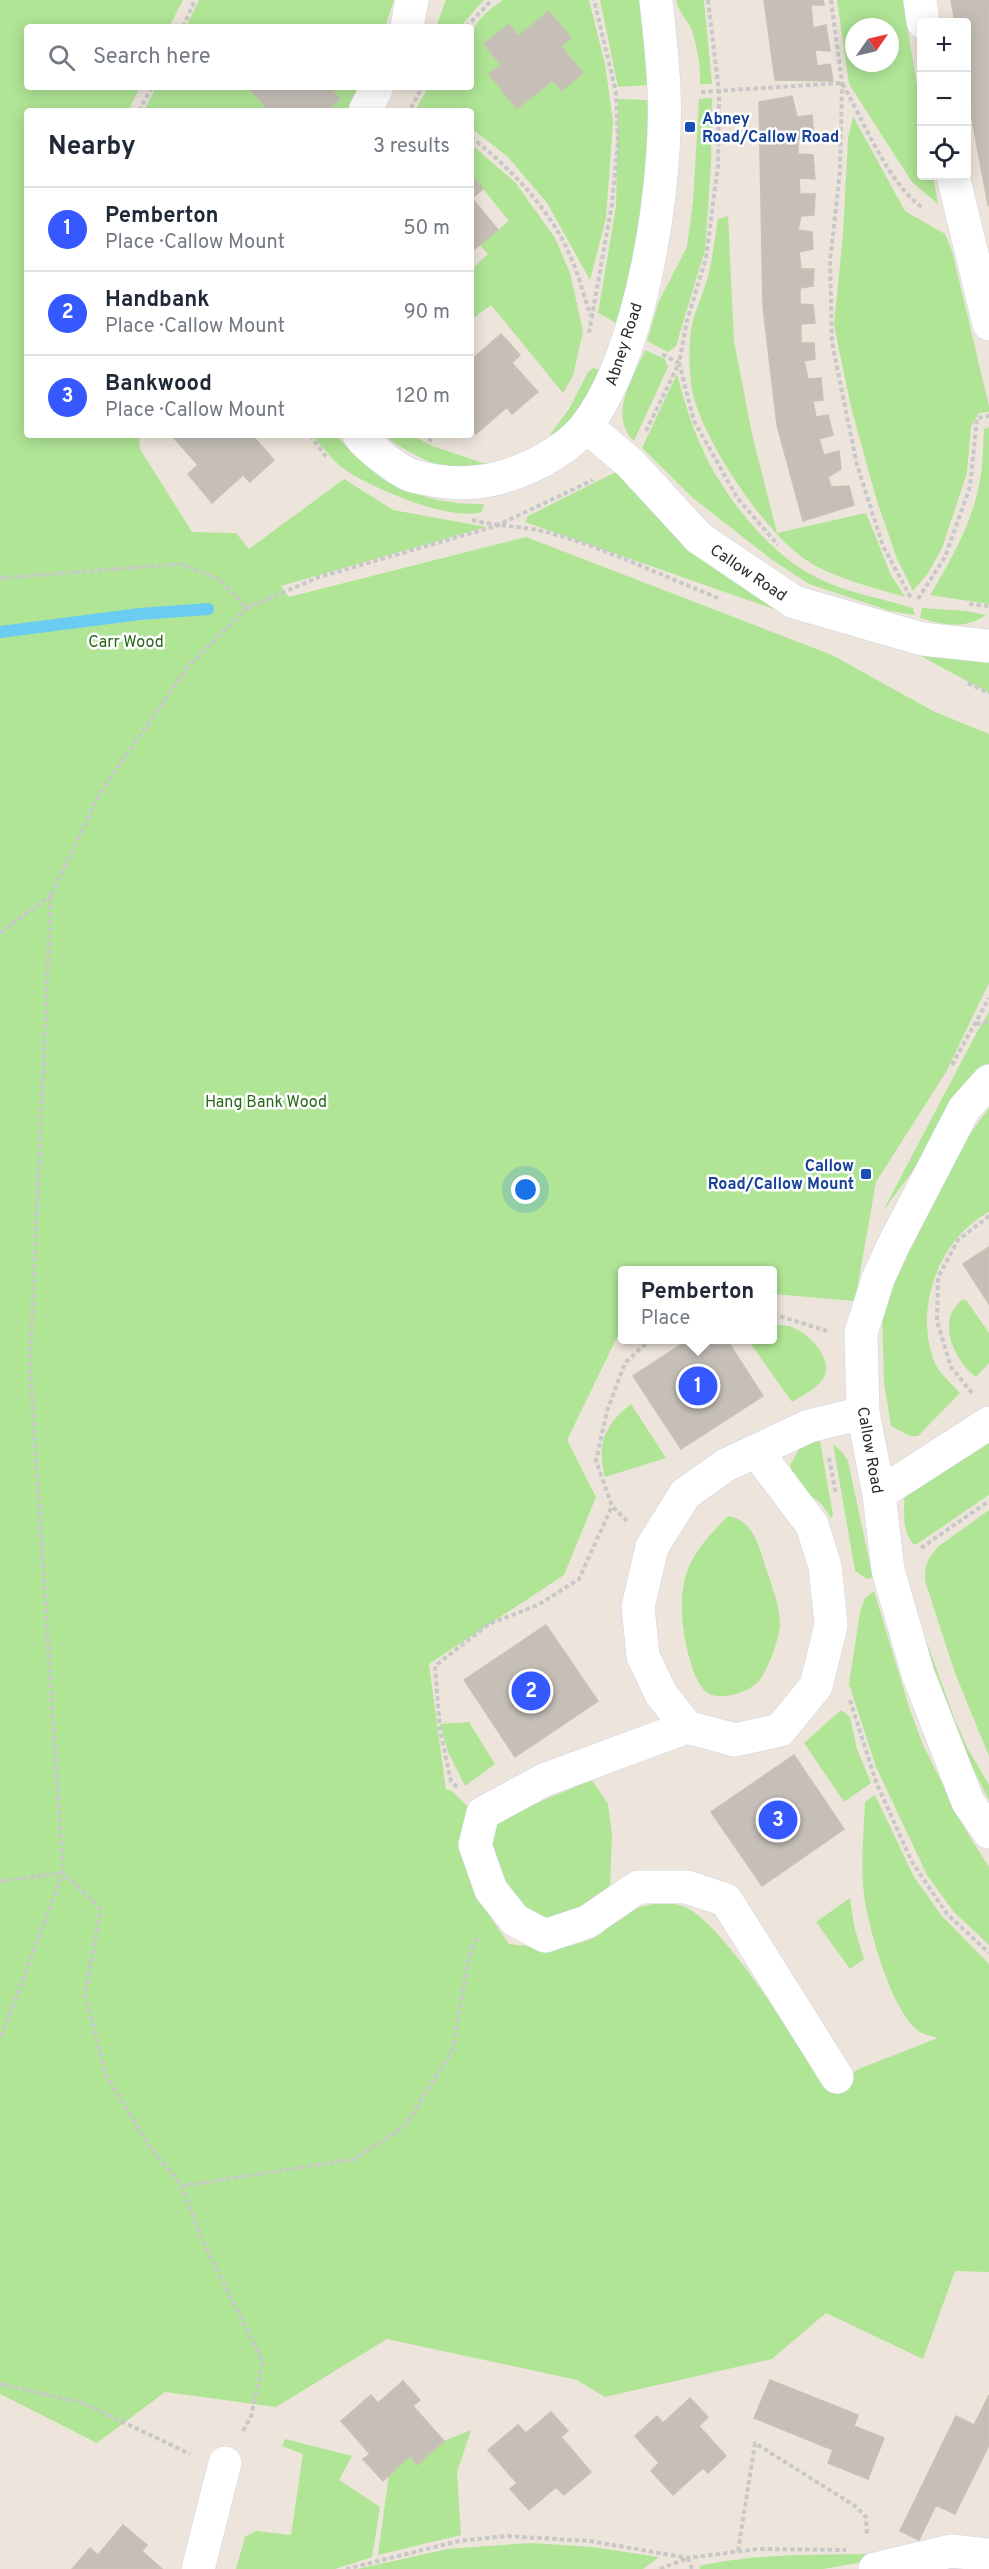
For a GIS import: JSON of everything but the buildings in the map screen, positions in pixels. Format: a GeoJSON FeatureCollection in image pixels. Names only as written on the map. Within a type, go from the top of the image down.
{"type":"FeatureCollection","features":[{"type":"Feature","properties":{"kind":"street"},"geometry":{"type":"LineString","coordinates":[[408,24],[412,0]]}},
{"type":"Feature","properties":{"kind":"street","name":"Abney Road"},"geometry":{"type":"LineString","coordinates":[[361,438],[366,444],[411,475],[464,483],[486,482],[529,467],[560,451],[586,426],[610,388],[629,336],[647,267],[660,199],[664,91],[656,0]]}},
{"type":"Feature","properties":{"kind":"street"},"geometry":{"type":"LineString","coordinates":[[920,0],[922,18]]}},
{"type":"Feature","properties":{"kind":"street"},"geometry":{"type":"LineString","coordinates":[[366,108],[376,90]]}},
{"type":"Feature","properties":{"kind":"street"},"geometry":{"type":"LineString","coordinates":[[954,180],[989,324]]}},
{"type":"Feature","properties":{"kind":"street","name":"Callow Road"},"geometry":{"type":"LineString","coordinates":[[586,426],[630,463],[699,538],[794,602],[922,639],[989,646]]}},
{"type":"Feature","properties":{"kind":"street","name":"Callow Road"},"geometry":{"type":"LineString","coordinates":[[989,1081],[964,1109],[893,1246],[878,1279],[861,1333],[863,1413],[879,1494],[888,1570],[918,1674],[968,1802],[989,1832]]}},
{"type":"Feature","properties":{"kind":"street"},"geometry":{"type":"LineString","coordinates":[[879,1494],[983,1411]]}},
{"type":"Feature","properties":{"kind":"street"},"geometry":{"type":"LineString","coordinates":[[687,1727],[661,1694],[643,1656],[638,1606],[652,1547],[686,1494],[726,1465],[809,1426],[863,1413]]}},
{"type":"Feature","properties":{"kind":"street"},"geometry":{"type":"LineString","coordinates":[[757,1452],[812,1526],[825,1566],[831,1625],[816,1686],[780,1730],[735,1740],[687,1727],[544,1780],[483,1814],[475,1845],[491,1890],[515,1920],[545,1936],[587,1922],[638,1887],[687,1887],[726,1900],[837,2077]]}},
{"type":"Feature","properties":{"kind":"street"},"geometry":{"type":"LineString","coordinates":[[198,2569],[224,2467]]}},
{"type":"Feature","properties":{"kind":"street"},"geometry":{"type":"LineString","coordinates":[[866,2553],[951,2551],[989,2555]]}},
{"type":"Feature","properties":{"kind":"path"},"geometry":{"type":"LineString","coordinates":[[184,24],[195,0]]}},
{"type":"Feature","properties":{"kind":"path"},"geometry":{"type":"LineString","coordinates":[[469,24],[492,0]]}},
{"type":"Feature","properties":{"kind":"path"},"geometry":{"type":"LineString","coordinates":[[589,336],[591,314],[612,204],[618,142],[616,92],[594,0]]}},
{"type":"Feature","properties":{"kind":"path"},"geometry":{"type":"LineString","coordinates":[[708,0],[719,92],[718,165],[706,258],[687,321],[679,363],[694,421],[738,499],[780,548]]}},
{"type":"Feature","properties":{"kind":"path"},"geometry":{"type":"LineString","coordinates":[[831,0],[842,83],[840,171],[830,261],[832,343],[857,465],[884,546],[914,604]]}},
{"type":"Feature","properties":{"kind":"path"},"geometry":{"type":"LineString","coordinates":[[719,92],[842,83]]}},
{"type":"Feature","properties":{"kind":"path"},"geometry":{"type":"LineString","coordinates":[[842,83],[894,177],[909,198]]}},
{"type":"Feature","properties":{"kind":"path"},"geometry":{"type":"LineString","coordinates":[[141,108],[150,90]]}},
{"type":"Feature","properties":{"kind":"path"},"geometry":{"type":"LineString","coordinates":[[411,108],[420,90]]}},
{"type":"Feature","properties":{"kind":"path"},"geometry":{"type":"LineString","coordinates":[[474,140],[510,172],[548,217],[567,249],[591,314],[679,363]]}},
{"type":"Feature","properties":{"kind":"path"},"geometry":{"type":"LineString","coordinates":[[914,604],[945,557],[970,487],[978,418],[989,416]]}},
{"type":"Feature","properties":{"kind":"path"},"geometry":{"type":"LineString","coordinates":[[312,438],[328,459]]}},
{"type":"Feature","properties":{"kind":"path"},"geometry":{"type":"LineString","coordinates":[[427,438],[436,444]]}},
{"type":"Feature","properties":{"kind":"path"},"geometry":{"type":"LineString","coordinates":[[463,518],[496,526],[552,533],[609,553],[731,603]]}},
{"type":"Feature","properties":{"kind":"path"},"geometry":{"type":"LineString","coordinates":[[0,2040],[63,1873],[30,1365],[51,894],[100,793],[189,665],[247,608],[319,577],[465,536]]}},
{"type":"Feature","properties":{"kind":"path"},"geometry":{"type":"LineString","coordinates":[[0,578],[182,564],[220,580],[247,608]]}},
{"type":"Feature","properties":{"kind":"path"},"geometry":{"type":"LineString","coordinates":[[903,601],[925,604]]}},
{"type":"Feature","properties":{"kind":"path"},"geometry":{"type":"LineString","coordinates":[[968,604],[989,606]]}},
{"type":"Feature","properties":{"kind":"path"},"geometry":{"type":"LineString","coordinates":[[960,678],[989,693]]}},
{"type":"Feature","properties":{"kind":"path"},"geometry":{"type":"LineString","coordinates":[[0,933],[51,894]]}},
{"type":"Feature","properties":{"kind":"path"},"geometry":{"type":"LineString","coordinates":[[976,1024],[989,1022]]}},
{"type":"Feature","properties":{"kind":"path"},"geometry":{"type":"LineString","coordinates":[[983,1411],[951,1367],[937,1321],[938,1277],[958,1240],[989,1216]]}},
{"type":"Feature","properties":{"kind":"path"},"geometry":{"type":"LineString","coordinates":[[777,1315],[828,1331],[862,1351]]}},
{"type":"Feature","properties":{"kind":"path"},"geometry":{"type":"LineString","coordinates":[[646,1344],[625,1363],[607,1411],[596,1461],[612,1506],[652,1547]]}},
{"type":"Feature","properties":{"kind":"path"},"geometry":{"type":"LineString","coordinates":[[823,1423],[838,1506]]}},
{"type":"Feature","properties":{"kind":"path"},"geometry":{"type":"LineString","coordinates":[[888,1570],[989,1501]]}},
{"type":"Feature","properties":{"kind":"path"},"geometry":{"type":"LineString","coordinates":[[483,1814],[451,1781],[440,1730],[435,1666],[489,1624],[538,1605],[579,1579],[612,1506]]}},
{"type":"Feature","properties":{"kind":"path"},"geometry":{"type":"LineString","coordinates":[[848,1693],[876,1782],[912,1862],[947,1914],[989,1953]]}},
{"type":"Feature","properties":{"kind":"path"},"geometry":{"type":"LineString","coordinates":[[0,1881],[63,1873],[102,1909],[85,1995],[106,2075],[147,2143],[182,2186],[202,2239],[263,2361],[251,2416],[224,2467],[83,2403],[0,2384]]}},
{"type":"Feature","properties":{"kind":"path"},"geometry":{"type":"LineString","coordinates":[[182,2186],[355,2159],[404,2127],[452,2051],[470,1951],[499,1900]]}},
{"type":"Feature","properties":{"kind":"path"},"geometry":{"type":"LineString","coordinates":[[660,2569],[688,2558],[738,2551],[866,2553],[866,2517],[855,2506],[755,2443],[738,2551]]}},
{"type":"Feature","properties":{"kind":"path"},"geometry":{"type":"LineString","coordinates":[[346,2569],[459,2541],[506,2536],[590,2541],[688,2558]]}},
{"type":"Feature","properties":{"kind":"path"},"geometry":{"type":"LineString","coordinates":[[688,2558],[693,2569]]}},
{"type":"Feature","properties":{"kind":"green space","name":"Hang Bank Wood"},"geometry":{"type":"Polygon","coordinates":[[[0,0],[183,0],[171,24],[24,24],[24,90],[138,90],[130,108],[24,108],[24,438],[139,438],[140,449],[192,532],[236,533],[249,549],[344,479],[393,510],[486,527],[281,586],[289,597],[526,537],[832,655],[935,712],[989,734],[989,983],[946,1072],[876,1182],[855,1301],[777,1294],[777,1266],[618,1266],[618,1335],[567,1440],[596,1497],[564,1575],[429,1664],[446,1790],[452,1791],[470,1809],[463,1840],[476,1896],[509,1944],[557,1947],[580,1943],[602,1933],[619,1916],[633,1909],[661,1903],[683,1906],[700,1917],[739,1959],[826,2087],[861,2068],[938,2038],[920,2032],[900,2007],[883,1969],[870,1927],[862,1871],[865,1802],[875,1795],[914,1877],[942,1916],[989,1964],[989,2272],[955,2271],[923,2359],[826,2313],[772,2359],[605,2397],[577,2380],[387,2339],[276,2407],[165,2392],[97,2443],[0,2394],[0,0]]]}},
{"type":"Feature","properties":{"kind":"green space"},"geometry":{"type":"Polygon","coordinates":[[[199,0],[394,0],[386,24],[187,24],[199,0]]]}},
{"type":"Feature","properties":{"kind":"green space"},"geometry":{"type":"Polygon","coordinates":[[[446,0],[484,0],[463,24],[437,24],[446,0]]]}},
{"type":"Feature","properties":{"kind":"green space"},"geometry":{"type":"Polygon","coordinates":[[[503,0],[589,0],[605,64],[613,122],[606,218],[590,280],[547,203],[508,157],[474,130],[474,108],[417,108],[426,90],[474,90],[474,28],[490,10],[503,0]]]}},
{"type":"Feature","properties":{"kind":"green space"},"geometry":{"type":"Polygon","coordinates":[[[600,0],[644,0],[649,85],[618,87],[600,0]]]}},
{"type":"Feature","properties":{"kind":"green space"},"geometry":{"type":"Polygon","coordinates":[[[676,0],[704,0],[712,84],[700,84],[694,37],[676,0]]]}},
{"type":"Feature","properties":{"kind":"green space"},"geometry":{"type":"Polygon","coordinates":[[[837,0],[903,0],[917,86],[917,180],[934,180],[938,204],[912,182],[849,84],[847,72],[899,72],[899,18],[845,18],[845,56],[837,0]]]}},
{"type":"Feature","properties":{"kind":"green space"},"geometry":{"type":"Polygon","coordinates":[[[154,90],[362,90],[350,108],[146,108],[154,90]]]}},
{"type":"Feature","properties":{"kind":"green space"},"geometry":{"type":"Polygon","coordinates":[[[712,98],[711,165],[705,250],[676,346],[668,352],[647,341],[659,301],[687,247],[693,201],[699,99],[712,98]]]}},
{"type":"Feature","properties":{"kind":"green space"},"geometry":{"type":"Polygon","coordinates":[[[618,99],[649,100],[648,178],[640,233],[618,324],[598,313],[616,207],[618,99]]]}},
{"type":"Feature","properties":{"kind":"green space"},"geometry":{"type":"Polygon","coordinates":[[[853,116],[905,211],[945,234],[952,251],[989,406],[989,412],[979,413],[971,427],[967,473],[942,548],[928,573],[913,591],[897,559],[876,498],[851,407],[834,325],[843,235],[848,139],[853,116]]]}},
{"type":"Feature","properties":{"kind":"green space"},"geometry":{"type":"Polygon","coordinates":[[[474,147],[515,182],[555,238],[570,273],[583,331],[573,376],[563,393],[491,305],[474,318],[474,267],[488,254],[480,245],[509,221],[474,178],[474,147]]]}},
{"type":"Feature","properties":{"kind":"green space"},"geometry":{"type":"Polygon","coordinates":[[[728,216],[734,341],[752,434],[777,533],[866,513],[891,575],[905,597],[836,575],[810,563],[799,555],[768,525],[753,505],[724,463],[702,421],[693,395],[691,379],[691,330],[709,273],[718,219],[728,216]]]}},
{"type":"Feature","properties":{"kind":"green space"},"geometry":{"type":"Polygon","coordinates":[[[645,350],[665,359],[668,367],[634,441],[626,431],[623,408],[625,396],[645,350]]]}},
{"type":"Feature","properties":{"kind":"green space"},"geometry":{"type":"Polygon","coordinates":[[[593,368],[602,371],[580,409],[566,426],[549,436],[569,409],[588,372],[593,368]]]}},
{"type":"Feature","properties":{"kind":"green space"},"geometry":{"type":"Polygon","coordinates":[[[677,374],[691,421],[711,466],[734,502],[763,537],[795,565],[812,575],[849,590],[913,608],[915,615],[890,611],[809,584],[771,559],[693,498],[642,448],[677,374]]]}},
{"type":"Feature","properties":{"kind":"green space"},"geometry":{"type":"Polygon","coordinates":[[[989,427],[989,604],[930,595],[952,556],[971,514],[980,478],[984,429],[989,427]]]}},
{"type":"Feature","properties":{"kind":"green space"},"geometry":{"type":"Polygon","coordinates":[[[315,438],[339,438],[368,466],[402,488],[440,500],[484,504],[482,512],[468,514],[451,512],[391,494],[356,477],[331,457],[315,438]]]}},
{"type":"Feature","properties":{"kind":"green space"},"geometry":{"type":"Polygon","coordinates":[[[388,438],[417,438],[432,446],[486,464],[461,469],[447,467],[432,463],[405,450],[388,438]]]}},
{"type":"Feature","properties":{"kind":"green space"},"geometry":{"type":"Polygon","coordinates":[[[618,471],[793,612],[856,638],[525,522],[528,516],[618,471]]]}},
{"type":"Feature","properties":{"kind":"green space"},"geometry":{"type":"Polygon","coordinates":[[[922,608],[966,611],[986,615],[970,623],[954,625],[920,618],[922,608]]]}},
{"type":"Feature","properties":{"kind":"green space"},"geometry":{"type":"Polygon","coordinates":[[[915,653],[989,654],[989,693],[915,653]]]}},
{"type":"Feature","properties":{"kind":"green space"},"geometry":{"type":"Polygon","coordinates":[[[989,1012],[989,1069],[883,1211],[977,1032],[989,1012]]]}},
{"type":"Feature","properties":{"kind":"green space"},"geometry":{"type":"Polygon","coordinates":[[[989,1108],[989,1212],[971,1224],[943,1258],[934,1279],[929,1300],[927,1323],[929,1344],[936,1365],[960,1393],[918,1436],[910,1436],[891,1426],[884,1382],[882,1313],[896,1264],[943,1170],[989,1108]]]}},
{"type":"Feature","properties":{"kind":"green space"},"geometry":{"type":"Polygon","coordinates":[[[961,1300],[966,1300],[989,1333],[989,1363],[976,1377],[963,1364],[950,1338],[949,1320],[961,1300]]]}},
{"type":"Feature","properties":{"kind":"green space"},"geometry":{"type":"Polygon","coordinates":[[[777,1325],[790,1326],[806,1335],[819,1348],[826,1364],[826,1372],[820,1383],[792,1402],[751,1344],[777,1344],[777,1325]]]}},
{"type":"Feature","properties":{"kind":"green space"},"geometry":{"type":"Polygon","coordinates":[[[631,1404],[666,1458],[605,1477],[602,1465],[602,1445],[605,1436],[615,1419],[631,1404]]]}},
{"type":"Feature","properties":{"kind":"green space"},"geometry":{"type":"Polygon","coordinates":[[[820,1441],[833,1515],[831,1518],[821,1504],[797,1484],[790,1465],[801,1446],[820,1441]]]}},
{"type":"Feature","properties":{"kind":"green space"},"geometry":{"type":"Polygon","coordinates":[[[989,1441],[989,1495],[917,1544],[913,1544],[905,1526],[904,1495],[989,1441]]]}},
{"type":"Feature","properties":{"kind":"green space"},"geometry":{"type":"Polygon","coordinates":[[[833,1444],[848,1461],[873,1578],[867,1579],[855,1571],[833,1444]]]}},
{"type":"Feature","properties":{"kind":"green space"},"geometry":{"type":"Polygon","coordinates":[[[989,1510],[989,1756],[955,1673],[925,1576],[927,1562],[939,1546],[989,1510]]]}},
{"type":"Feature","properties":{"kind":"green space"},"geometry":{"type":"Polygon","coordinates":[[[728,1516],[742,1522],[756,1539],[777,1601],[780,1624],[772,1655],[765,1672],[757,1683],[739,1693],[718,1696],[706,1692],[692,1667],[684,1633],[682,1598],[687,1571],[692,1560],[728,1516]]]}},
{"type":"Feature","properties":{"kind":"green space"},"geometry":{"type":"Polygon","coordinates":[[[874,1591],[909,1707],[923,1745],[968,1834],[989,1867],[989,1945],[953,1911],[927,1875],[876,1767],[849,1684],[860,1612],[865,1598],[874,1591]]]}},
{"type":"Feature","properties":{"kind":"green space"},"geometry":{"type":"Polygon","coordinates":[[[918,1627],[925,1637],[968,1749],[989,1785],[989,1800],[958,1739],[918,1627]]]}},
{"type":"Feature","properties":{"kind":"green space"},"geometry":{"type":"Polygon","coordinates":[[[841,1710],[850,1717],[857,1749],[871,1783],[844,1802],[804,1743],[841,1710]]]}},
{"type":"Feature","properties":{"kind":"green space"},"geometry":{"type":"Polygon","coordinates":[[[469,1722],[495,1764],[465,1786],[448,1752],[440,1724],[469,1722]]]}},
{"type":"Feature","properties":{"kind":"green space"},"geometry":{"type":"Polygon","coordinates":[[[592,1780],[608,1804],[612,1835],[610,1888],[556,1924],[522,1916],[490,1856],[493,1824],[503,1817],[592,1780]]]}},
{"type":"Feature","properties":{"kind":"green space"},"geometry":{"type":"Polygon","coordinates":[[[850,1898],[854,1926],[864,1959],[850,1969],[816,1922],[850,1898]]]}},
{"type":"Feature","properties":{"kind":"green space"},"geometry":{"type":"Polygon","coordinates":[[[471,2430],[457,2472],[461,2535],[378,2555],[389,2474],[410,2456],[417,2465],[444,2441],[471,2430]]]}},
{"type":"Feature","properties":{"kind":"green space"},"geometry":{"type":"Polygon","coordinates":[[[285,2439],[352,2456],[339,2480],[380,2507],[372,2557],[335,2569],[236,2569],[245,2537],[256,2531],[291,2535],[303,2454],[282,2446],[285,2439]]]}},
{"type":"Feature","properties":{"kind":"green space"},"geometry":{"type":"Polygon","coordinates":[[[530,2543],[592,2547],[659,2557],[643,2569],[357,2569],[448,2549],[530,2543]]]}},
{"type":"Feature","properties":{"kind":"green space"},"geometry":{"type":"Polygon","coordinates":[[[873,2554],[875,2560],[823,2569],[700,2569],[699,2566],[764,2557],[873,2554]]]}},
{"type":"Feature","properties":{"kind":"waterway"},"geometry":{"type":"LineString","coordinates":[[0,632],[140,614],[208,609]]}},
{"type":"Feature","properties":{"kind":"place","name":"Abney Road/Callow Road"},"geometry":{"type":"Point","coordinates":[690,127]}},
{"type":"Feature","properties":{"kind":"place","name":"Callow Road/Callow Mount"},"geometry":{"type":"Point","coordinates":[866,1174]}},
{"type":"Feature","properties":{"kind":"place","name":"Pemberton"},"geometry":{"type":"Point","coordinates":[698,1386]}},
{"type":"Feature","properties":{"kind":"place","name":"Handbank"},"geometry":{"type":"Point","coordinates":[531,1691]}},
{"type":"Feature","properties":{"kind":"place","name":"Bankwood"},"geometry":{"type":"Point","coordinates":[778,1820]}},
{"type":"Feature","properties":{"kind":"park label","name":"Carr Wood"},"geometry":{"type":"Point","coordinates":[126,641]}}]}
